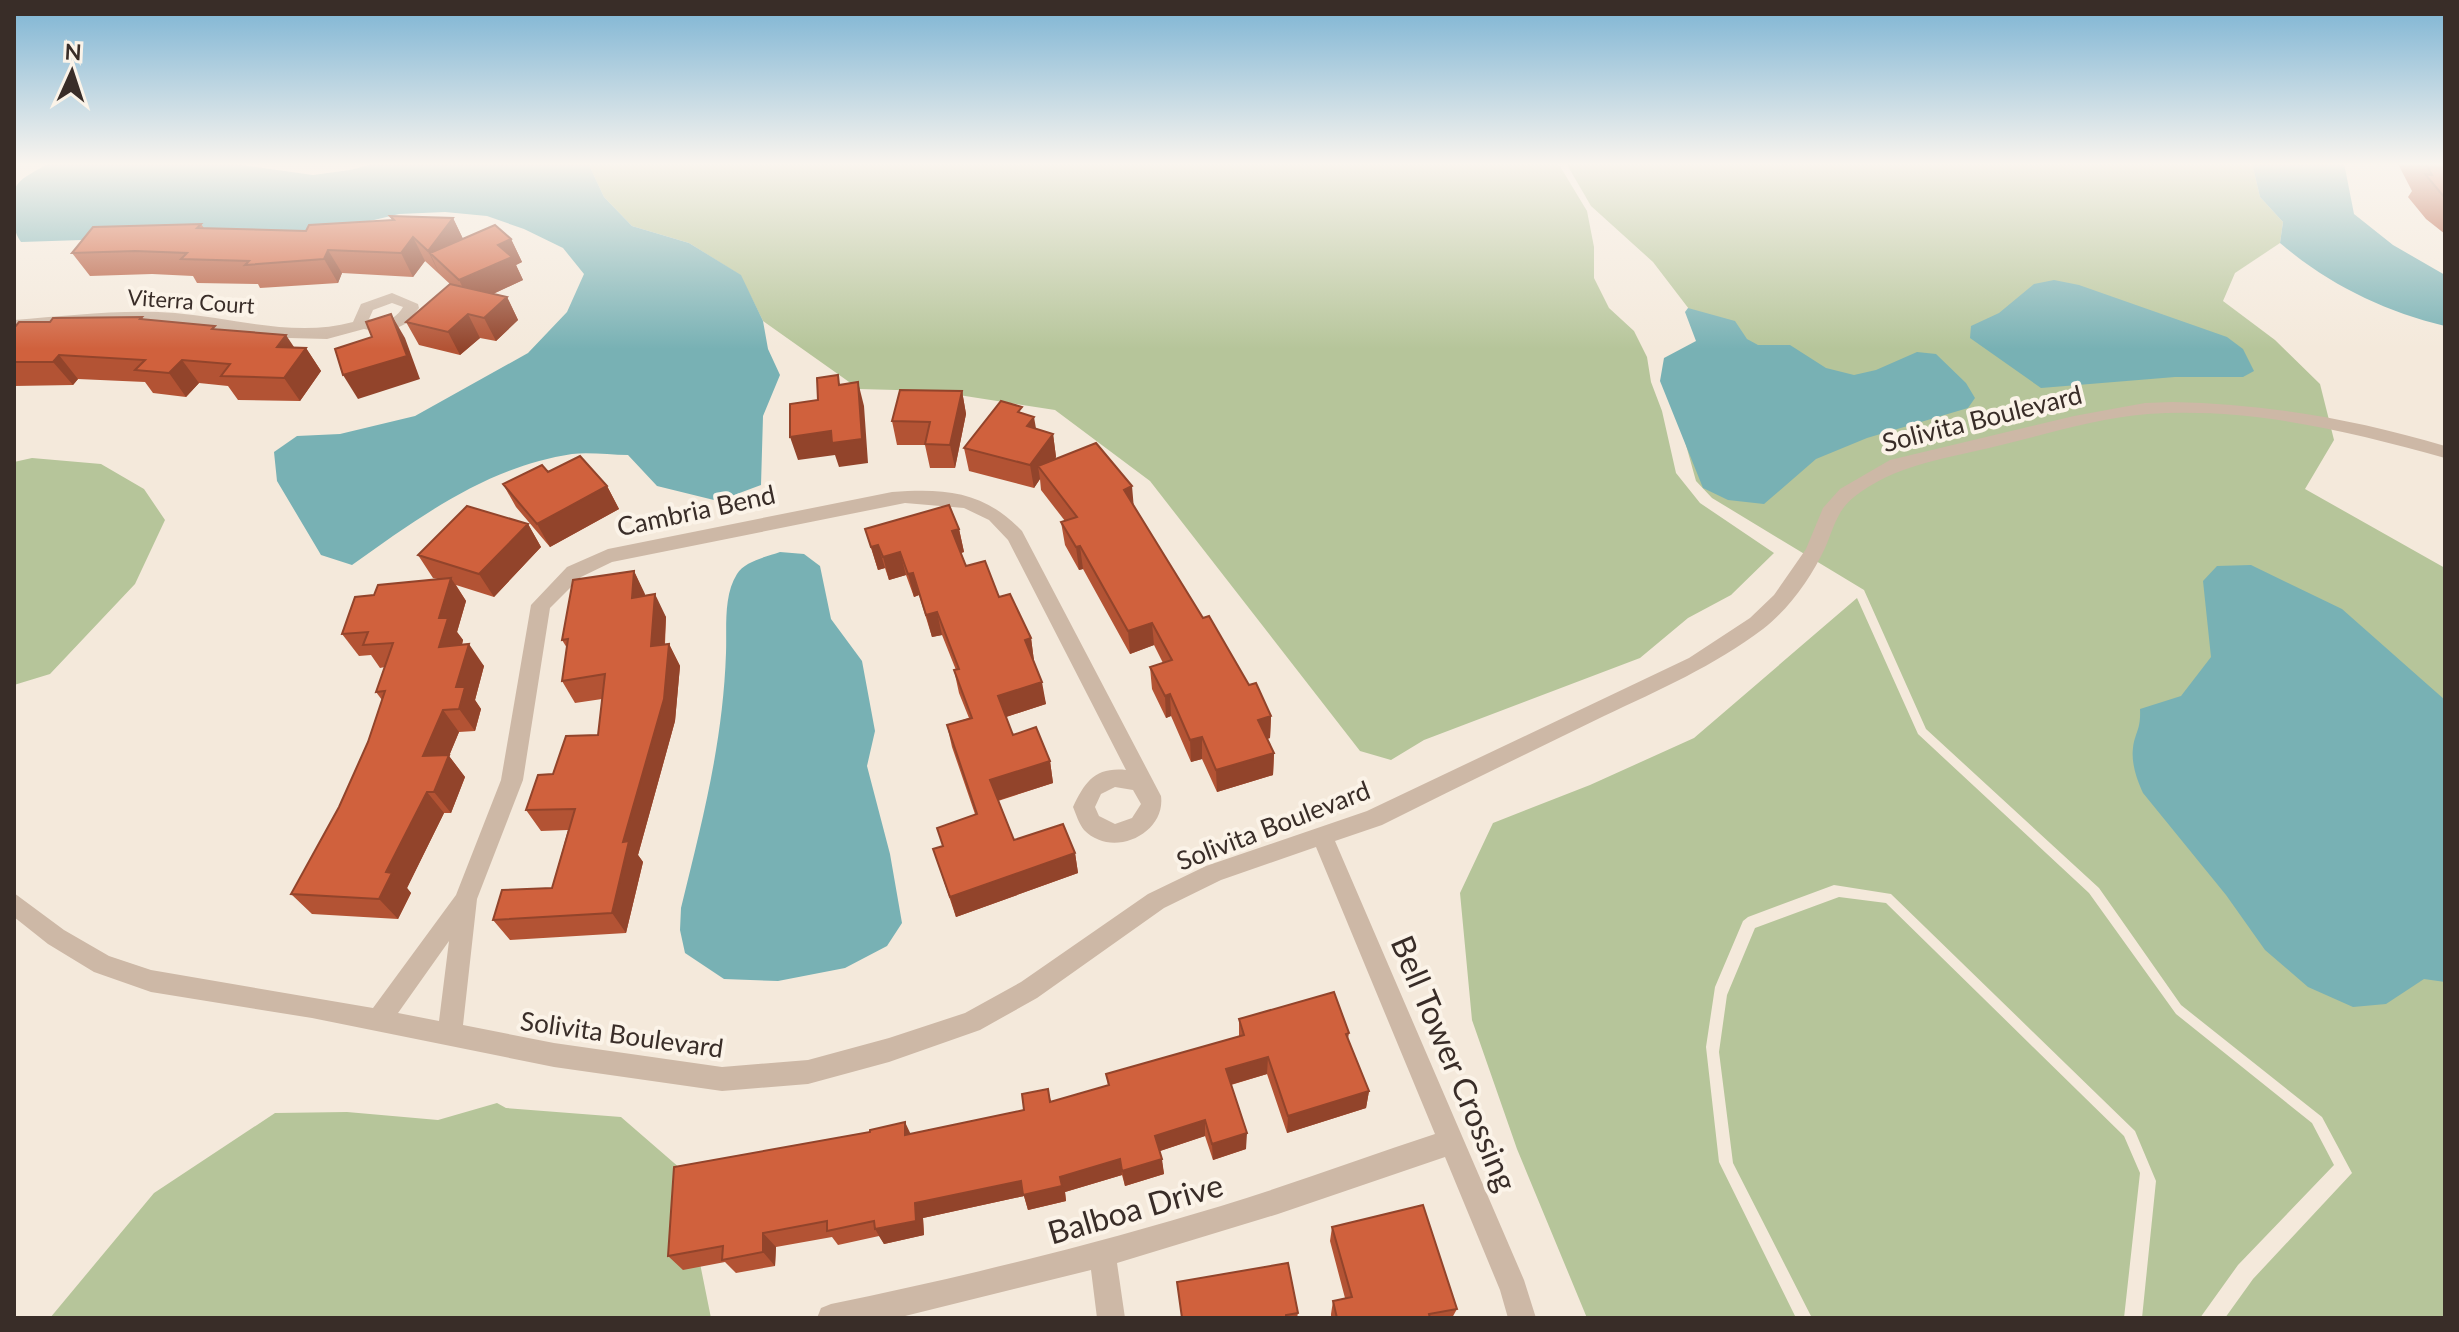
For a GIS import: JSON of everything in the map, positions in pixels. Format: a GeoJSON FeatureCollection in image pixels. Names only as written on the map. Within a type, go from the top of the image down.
{"type":"FeatureCollection","features":[{"type":"Feature","properties":{"kind":"street","name":"Viterra Court"},"geometry":{"type":"LineString","coordinates":[[14,325],[110,318],[174,318],[289,333],[327,334],[363,324]]}},
{"type":"Feature","properties":{"kind":"street","name":"Solivita Boulevard"},"geometry":{"type":"LineString","coordinates":[[14,903],[56,937],[102,964],[151,981],[379,1020],[554,1055],[722,1079],[808,1072],[889,1050],[971,1022],[1029,990],[1156,901],[1214,873],[1374,818],[1696,663],[1757,623],[1800,575],[1815,549],[1823,524],[1846,493],[1896,464],[2074,422],[2145,409],[2173,408],[2232,409],[2311,418],[2392,436],[2445,452]]}},
{"type":"Feature","properties":{"kind":"street","name":"Cambria Bend"},"geometry":{"type":"LineString","coordinates":[[450,1034],[466,899],[512,780],[541,605],[574,572],[608,556],[892,498],[925,495],[957,501],[994,514],[1015,536],[1150,796]]}},
{"type":"Feature","properties":{"kind":"street","name":"Bell Tower Crossing"},"geometry":{"type":"LineString","coordinates":[[1322,836],[1514,1290],[1522,1318]]}},
{"type":"Feature","properties":{"kind":"street"},"geometry":{"type":"LineString","coordinates":[[379,1020],[466,899]]}},
{"type":"Feature","properties":{"kind":"street","name":"Balboa Drive"},"geometry":{"type":"LineString","coordinates":[[831,1318],[901,1304],[1102,1254],[1279,1201],[1452,1142]]}},
{"type":"Feature","properties":{"kind":"street"},"geometry":{"type":"LineString","coordinates":[[1102,1254],[1111,1318]]}},
{"type":"Feature","properties":{"kind":"green space"},"geometry":{"type":"Polygon","coordinates":[[[1590,225],[1594,247],[1594,278],[1609,308],[1634,331],[1647,357],[1676,473],[1700,503],[1774,553],[1731,595],[1688,618],[1640,658],[1424,740],[1391,760],[1360,751],[1150,481],[1055,410],[933,391],[859,389],[763,321],[740,275],[689,243],[632,226],[1590,225]]]}},
{"type":"Feature","properties":{"kind":"green space"},"geometry":{"type":"Polygon","coordinates":[[[1612,225],[2283,225],[2280,243],[2235,273],[2223,301],[2275,340],[2320,384],[2334,440],[2305,489],[2445,568],[2445,1318],[2225,1318],[2253,1279],[2352,1173],[2322,1117],[2181,1005],[2099,888],[1926,729],[1864,590],[1712,498],[1696,481],[1671,391],[1715,343],[1653,262],[1612,225]]]}},
{"type":"Feature","properties":{"kind":"green space"},"geometry":{"type":"Polygon","coordinates":[[[32,458],[101,464],[144,489],[165,520],[135,584],[50,674],[14,685],[14,462],[32,458]]]}},
{"type":"Feature","properties":{"kind":"green space"},"geometry":{"type":"Polygon","coordinates":[[[1857,598],[1918,734],[2089,893],[2176,1014],[2312,1123],[2334,1165],[2238,1265],[2200,1318],[2142,1318],[2156,1181],[2135,1131],[1891,894],[1834,885],[1743,921],[1715,987],[1706,1047],[1719,1162],[1796,1318],[1587,1318],[1517,1149],[1472,1020],[1460,893],[1493,823],[1590,785],[1694,738],[1857,598]]]}},
{"type":"Feature","properties":{"kind":"green space"},"geometry":{"type":"Polygon","coordinates":[[[1839,897],[1886,903],[2124,1136],[2140,1173],[2124,1318],[1812,1318],[1733,1163],[1719,1052],[1727,995],[1755,928],[1839,897]]]}},
{"type":"Feature","properties":{"kind":"green space"},"geometry":{"type":"Polygon","coordinates":[[[497,1103],[506,1108],[621,1117],[681,1169],[711,1318],[50,1318],[154,1193],[275,1113],[347,1112],[438,1120],[497,1103]]]}},
{"type":"Feature","properties":{"kind":"water"},"geometry":{"type":"Polygon","coordinates":[[[14,225],[352,225],[324,232],[21,242],[14,225]]]}},
{"type":"Feature","properties":{"kind":"water"},"geometry":{"type":"Polygon","coordinates":[[[513,225],[631,225],[689,243],[741,275],[763,321],[768,349],[780,375],[763,416],[761,485],[718,501],[657,486],[628,455],[572,454],[541,460],[483,482],[430,512],[352,565],[321,555],[277,481],[274,452],[297,436],[340,434],[415,416],[528,353],[567,312],[584,274],[563,248],[513,225]]]}},
{"type":"Feature","properties":{"kind":"water"},"geometry":{"type":"Polygon","coordinates":[[[2283,225],[2368,225],[2393,245],[2445,275],[2445,326],[2357,294],[2317,271],[2280,243],[2283,225]]]}},
{"type":"Feature","properties":{"kind":"water"},"geometry":{"type":"Polygon","coordinates":[[[2054,280],[2079,285],[2227,337],[2243,349],[2254,371],[2243,377],[2175,377],[2041,388],[1970,338],[1971,326],[1999,313],[2034,284],[2054,280]]]}},
{"type":"Feature","properties":{"kind":"water"},"geometry":{"type":"Polygon","coordinates":[[[1688,308],[1735,321],[1747,339],[1758,345],[1790,345],[1826,368],[1854,375],[1876,370],[1917,352],[1936,354],[1966,383],[1975,398],[1968,408],[1867,438],[1816,459],[1764,504],[1728,500],[1703,488],[1660,381],[1664,358],[1696,341],[1685,312],[1688,308]]]}},
{"type":"Feature","properties":{"kind":"water"},"geometry":{"type":"Polygon","coordinates":[[[780,552],[804,554],[820,566],[831,619],[862,661],[875,731],[867,766],[890,854],[902,923],[887,946],[845,968],[778,981],[724,979],[685,953],[680,930],[681,908],[704,813],[721,719],[730,592],[737,574],[745,566],[780,552]]]}},
{"type":"Feature","properties":{"kind":"water"},"geometry":{"type":"Polygon","coordinates":[[[2251,565],[2342,609],[2445,700],[2445,982],[2424,979],[2386,1004],[2353,1007],[2308,987],[2265,950],[2226,895],[2143,793],[2133,754],[2140,709],[2181,696],[2211,657],[2203,581],[2217,566],[2251,565]]]}},
{"type":"Feature","properties":{"kind":"building"},"geometry":{"type":"Polygon","coordinates":[[[200,225],[197,228],[306,231],[309,225],[448,225],[428,251],[413,237],[401,253],[328,250],[324,259],[245,265],[249,261],[181,259],[187,253],[72,253],[93,227],[200,225]]]}},
{"type":"Feature","properties":{"kind":"building"},"geometry":{"type":"Polygon","coordinates":[[[495,225],[511,239],[498,245],[512,257],[459,280],[430,253],[495,225]]]}},
{"type":"Feature","properties":{"kind":"building"},"geometry":{"type":"Polygon","coordinates":[[[450,284],[507,297],[484,318],[468,314],[448,332],[406,322],[450,284]]]}},
{"type":"Feature","properties":{"kind":"building"},"geometry":{"type":"Polygon","coordinates":[[[391,314],[407,356],[343,375],[335,349],[372,337],[366,322],[391,314]]]}},
{"type":"Feature","properties":{"kind":"building"},"geometry":{"type":"Polygon","coordinates":[[[142,317],[140,319],[215,326],[212,329],[286,335],[277,347],[306,348],[284,378],[221,376],[230,364],[182,360],[169,373],[135,370],[145,360],[59,355],[53,362],[14,362],[14,328],[19,322],[50,322],[53,318],[142,317]]]}},
{"type":"Feature","properties":{"kind":"building"},"geometry":{"type":"Polygon","coordinates":[[[838,375],[839,385],[858,382],[862,439],[832,443],[831,431],[790,437],[790,404],[818,400],[817,378],[838,375]]]}},
{"type":"Feature","properties":{"kind":"building"},"geometry":{"type":"Polygon","coordinates":[[[900,390],[962,391],[950,445],[925,444],[930,422],[892,421],[900,390]]]}},
{"type":"Feature","properties":{"kind":"building"},"geometry":{"type":"Polygon","coordinates":[[[1001,401],[1022,407],[1018,412],[1034,417],[1027,426],[1053,434],[1030,465],[964,448],[1001,401]]]}},
{"type":"Feature","properties":{"kind":"building"},"geometry":{"type":"Polygon","coordinates":[[[1096,443],[1132,486],[1124,490],[1203,618],[1209,616],[1249,685],[1256,683],[1271,716],[1258,720],[1274,753],[1216,770],[1202,737],[1190,740],[1170,694],[1165,696],[1150,667],[1172,660],[1152,623],[1128,631],[1080,546],[1076,547],[1061,522],[1077,517],[1038,466],[1096,443]]]}},
{"type":"Feature","properties":{"kind":"building"},"geometry":{"type":"Polygon","coordinates":[[[580,456],[607,486],[537,524],[503,484],[542,465],[548,472],[580,456]]]}},
{"type":"Feature","properties":{"kind":"building"},"geometry":{"type":"Polygon","coordinates":[[[949,505],[959,529],[952,531],[966,566],[985,561],[999,597],[1010,594],[1031,638],[1025,640],[1042,682],[998,696],[1013,735],[1036,727],[1050,761],[990,780],[1014,840],[1063,824],[1075,853],[950,897],[933,849],[943,846],[937,828],[977,814],[947,725],[972,718],[954,670],[959,669],[937,612],[926,615],[913,573],[908,574],[900,552],[883,557],[878,545],[871,547],[865,529],[949,505]]]}},
{"type":"Feature","properties":{"kind":"building"},"geometry":{"type":"Polygon","coordinates":[[[467,506],[528,524],[479,574],[418,555],[467,506]]]}},
{"type":"Feature","properties":{"kind":"building"},"geometry":{"type":"Polygon","coordinates":[[[634,571],[632,598],[655,594],[651,646],[669,644],[664,699],[623,842],[629,841],[612,913],[493,920],[502,890],[552,888],[575,809],[526,810],[538,775],[553,774],[566,736],[598,735],[605,674],[562,681],[568,639],[562,640],[573,580],[634,571]]]}},
{"type":"Feature","properties":{"kind":"building"},"geometry":{"type":"Polygon","coordinates":[[[451,578],[439,618],[448,618],[439,647],[469,644],[456,687],[465,687],[459,709],[443,710],[423,756],[449,755],[434,792],[427,792],[386,872],[392,873],[379,899],[291,894],[339,807],[368,742],[385,691],[376,692],[393,643],[363,645],[368,632],[342,634],[355,597],[374,595],[378,585],[451,578]]]}},
{"type":"Feature","properties":{"kind":"building"},"geometry":{"type":"Polygon","coordinates":[[[1334,992],[1349,1033],[1346,1034],[1369,1091],[1288,1116],[1268,1057],[1226,1069],[1247,1133],[1212,1144],[1205,1120],[1155,1136],[1162,1159],[1122,1171],[1120,1159],[1060,1177],[1062,1186],[1023,1195],[1021,1181],[915,1203],[916,1221],[875,1229],[874,1221],[827,1231],[827,1221],[763,1233],[763,1252],[722,1260],[723,1246],[668,1256],[674,1167],[870,1132],[905,1122],[905,1135],[1024,1110],[1022,1094],[1048,1089],[1050,1102],[1109,1085],[1106,1074],[1244,1035],[1239,1019],[1334,992]]]}},
{"type":"Feature","properties":{"kind":"building"},"geometry":{"type":"Polygon","coordinates":[[[1423,1205],[1457,1309],[1429,1314],[1430,1318],[1337,1318],[1333,1301],[1352,1297],[1332,1227],[1423,1205]]]}},
{"type":"Feature","properties":{"kind":"building"},"geometry":{"type":"Polygon","coordinates":[[[1288,1263],[1298,1313],[1286,1315],[1286,1318],[1182,1318],[1177,1282],[1288,1263]]]}}]}
